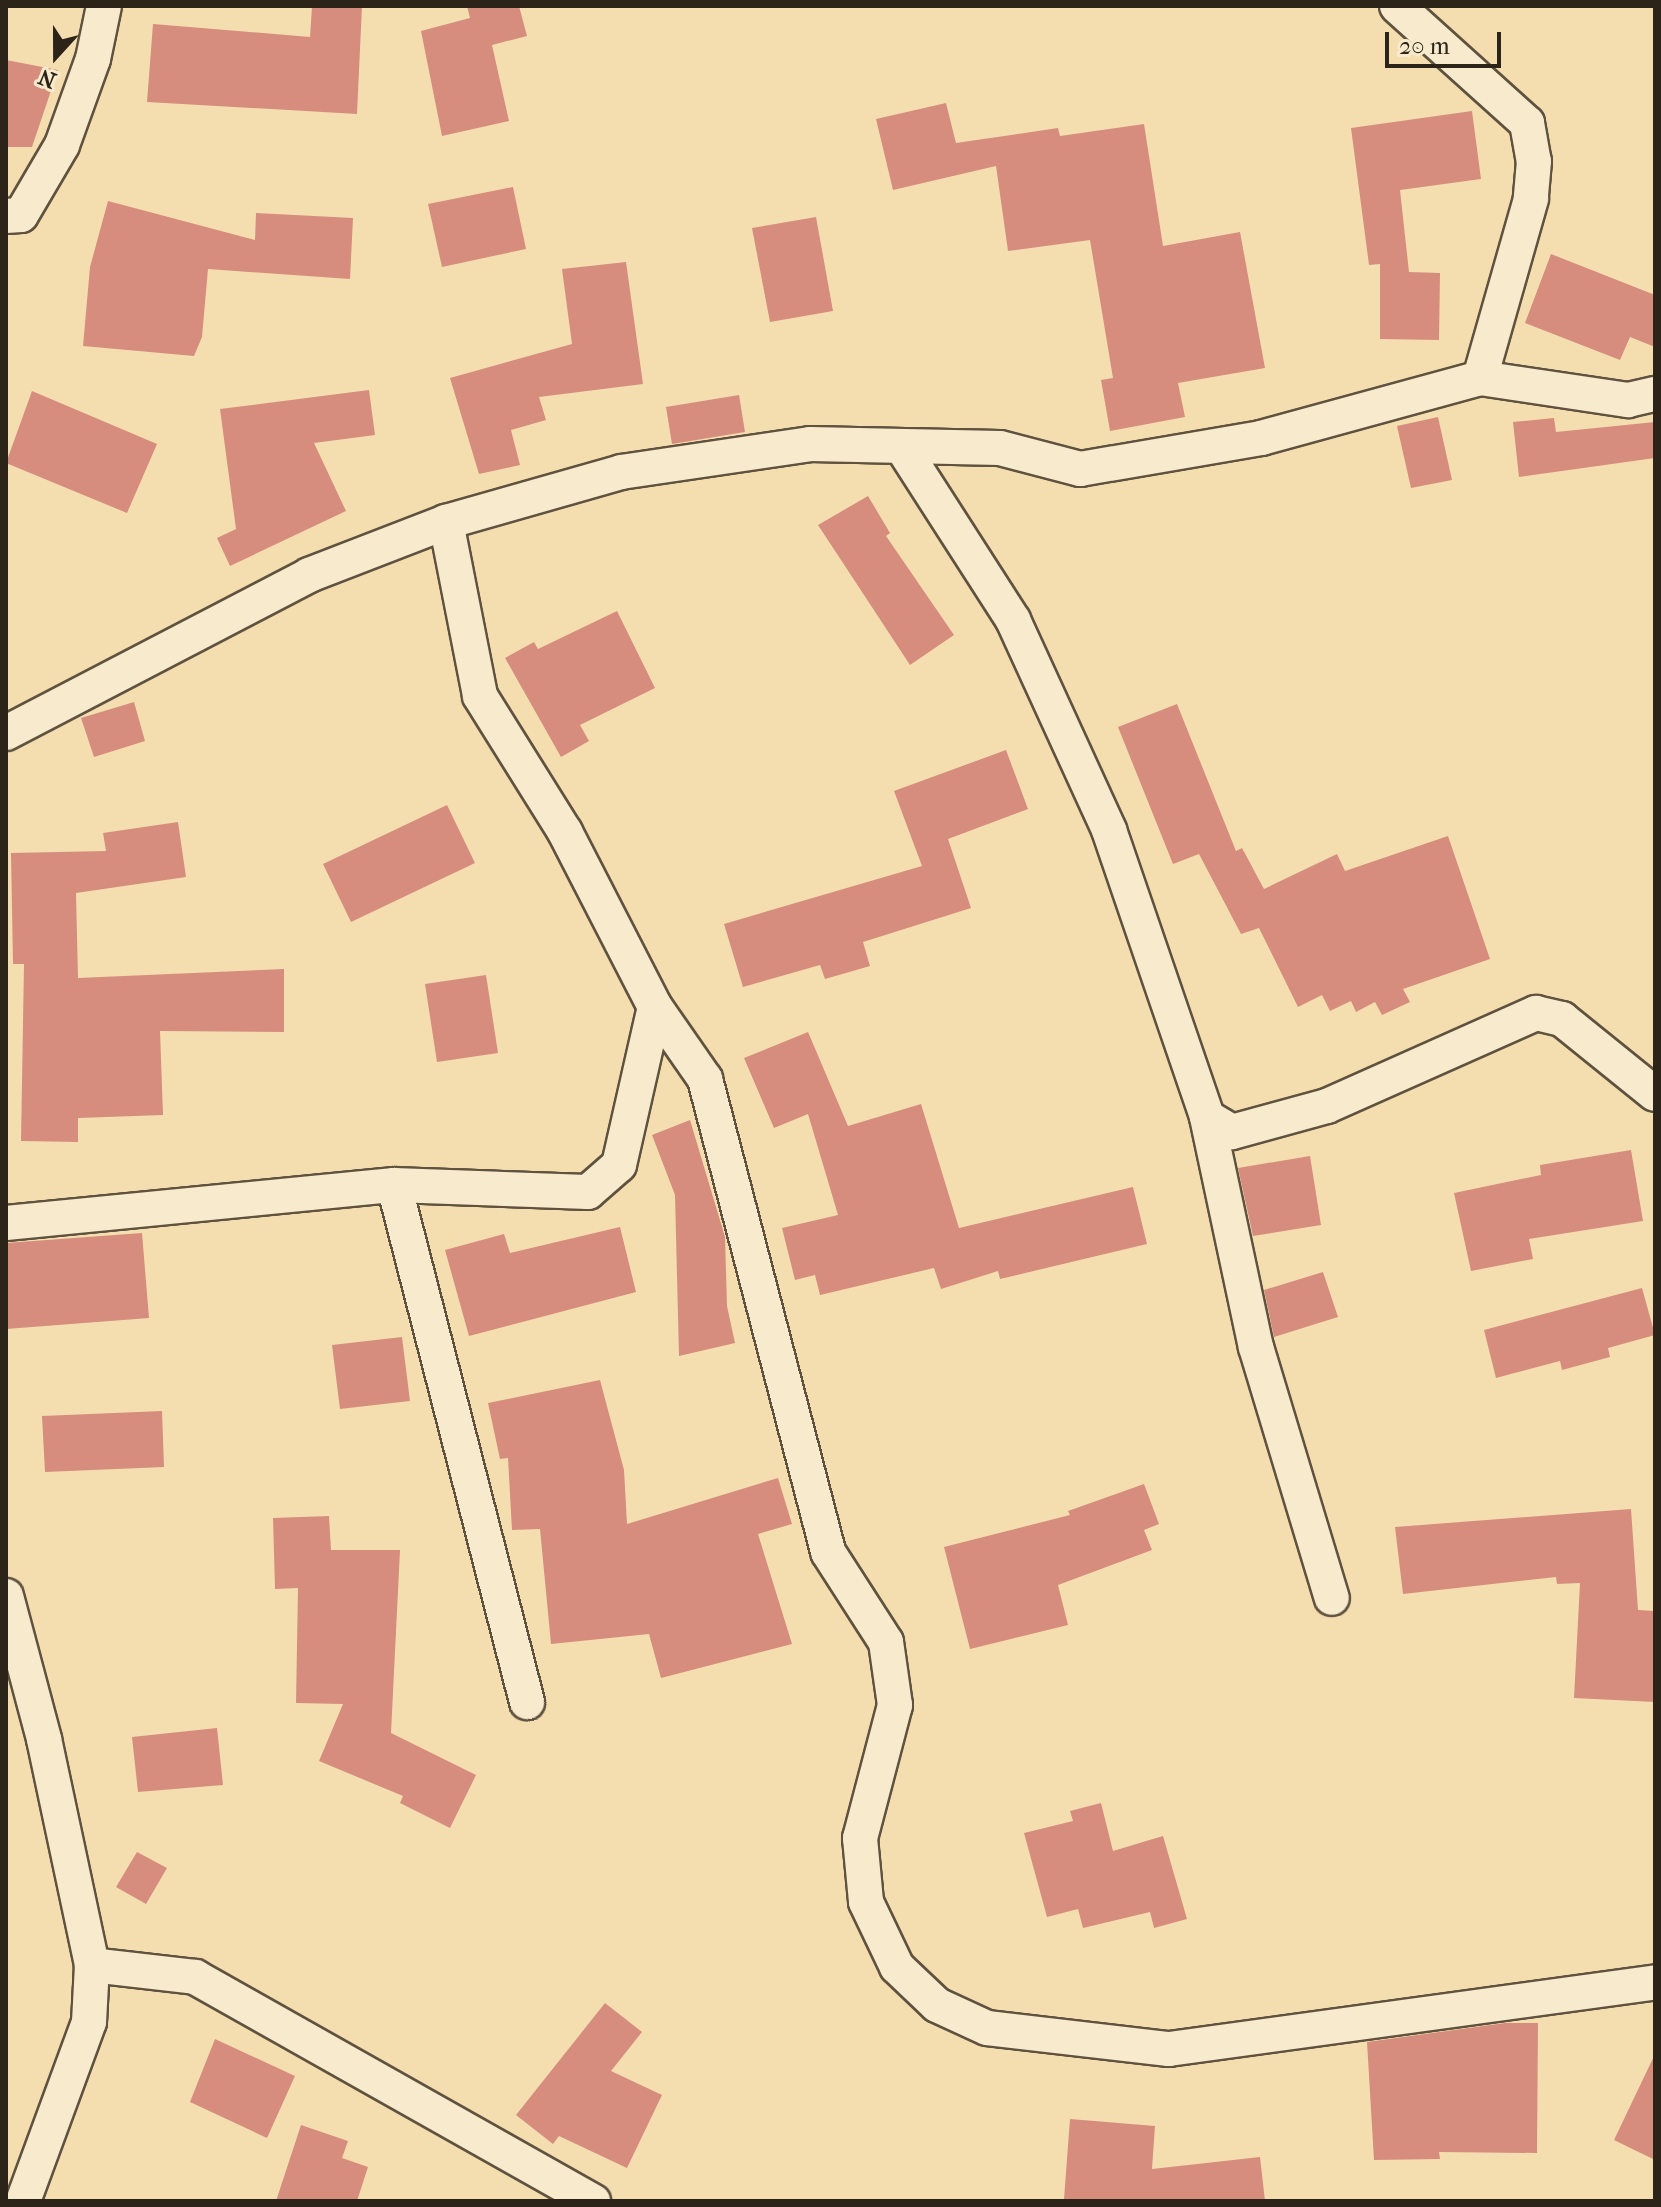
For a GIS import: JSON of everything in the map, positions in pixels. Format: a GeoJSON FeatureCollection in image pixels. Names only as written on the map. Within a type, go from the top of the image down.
{"type":"FeatureCollection","features":[{"type":"Feature","properties":{"kind":"street"},"geometry":{"type":"LineString","coordinates":[[6,216],[21,215],[62,145],[93,59],[104,6]]}},
{"type":"Feature","properties":{"kind":"street"},"geometry":{"type":"LineString","coordinates":[[1397,6],[1527,123],[1534,161],[1531,199],[1480,378]]}},
{"type":"Feature","properties":{"kind":"street"},"geometry":{"type":"LineString","coordinates":[[6,733],[309,575],[446,522],[621,472],[810,444],[1000,448],[1080,469],[1261,438],[1480,378],[1628,400],[1655,394]]}},
{"type":"Feature","properties":{"kind":"street"},"geometry":{"type":"LineString","coordinates":[[902,447],[1013,620],[1109,830],[1207,1117],[1256,1347],[1332,1598]]}},
{"type":"Feature","properties":{"kind":"street"},"geometry":{"type":"LineString","coordinates":[[446,522],[480,696],[565,832],[655,1007],[705,1079],[828,1552],[886,1642],[895,1705],[860,1838],[866,1902],[897,1967],[937,2005],[987,2028],[1169,2049],[1655,1982]]}},
{"type":"Feature","properties":{"kind":"street"},"geometry":{"type":"LineString","coordinates":[[6,1223],[394,1185],[588,1192],[619,1165],[655,1007]]}},
{"type":"Feature","properties":{"kind":"street"},"geometry":{"type":"LineString","coordinates":[[1207,1117],[1232,1132],[1327,1106],[1536,1013],[1562,1019],[1655,1094]]}},
{"type":"Feature","properties":{"kind":"street"},"geometry":{"type":"LineString","coordinates":[[394,1185],[527,1702]]}},
{"type":"Feature","properties":{"kind":"street"},"geometry":{"type":"LineString","coordinates":[[6,1596],[44,1739],[92,1965],[89,2022],[23,2201]]}},
{"type":"Feature","properties":{"kind":"street"},"geometry":{"type":"LineString","coordinates":[[92,1965],[195,1977],[593,2201]]}},
{"type":"Feature","properties":{"kind":"building"},"geometry":{"type":"Polygon","coordinates":[[[312,6],[362,6],[357,114],[147,102],[153,24],[310,37],[312,6]]]}},
{"type":"Feature","properties":{"kind":"building"},"geometry":{"type":"Polygon","coordinates":[[[467,6],[519,6],[527,36],[492,45],[509,121],[442,136],[421,31],[470,18],[467,6]]]}},
{"type":"Feature","properties":{"kind":"building"},"geometry":{"type":"Polygon","coordinates":[[[6,60],[58,70],[32,147],[6,147],[6,60]]]}},
{"type":"Feature","properties":{"kind":"building"},"geometry":{"type":"Polygon","coordinates":[[[946,103],[956,143],[1058,128],[1060,136],[1144,124],[1163,246],[1240,232],[1265,368],[1178,383],[1185,417],[1110,431],[1101,380],[1113,378],[1090,240],[1008,251],[996,166],[893,190],[876,119],[946,103]]]}},
{"type":"Feature","properties":{"kind":"building"},"geometry":{"type":"Polygon","coordinates":[[[1472,111],[1481,179],[1400,190],[1409,272],[1440,273],[1439,340],[1380,339],[1380,264],[1369,265],[1351,128],[1472,111]]]}},
{"type":"Feature","properties":{"kind":"building"},"geometry":{"type":"Polygon","coordinates":[[[513,187],[526,249],[442,267],[428,204],[513,187]]]}},
{"type":"Feature","properties":{"kind":"building"},"geometry":{"type":"Polygon","coordinates":[[[108,201],[255,240],[256,213],[353,218],[350,279],[208,269],[202,337],[194,356],[83,346],[90,267],[108,201]]]}},
{"type":"Feature","properties":{"kind":"building"},"geometry":{"type":"Polygon","coordinates":[[[816,217],[833,311],[770,322],[752,228],[816,217]]]}},
{"type":"Feature","properties":{"kind":"building"},"geometry":{"type":"Polygon","coordinates":[[[1551,254],[1655,295],[1655,347],[1630,337],[1620,360],[1525,323],[1551,254]]]}},
{"type":"Feature","properties":{"kind":"building"},"geometry":{"type":"Polygon","coordinates":[[[626,262],[643,384],[539,397],[546,420],[511,430],[520,465],[479,474],[450,378],[572,344],[562,269],[626,262]]]}},
{"type":"Feature","properties":{"kind":"building"},"geometry":{"type":"Polygon","coordinates":[[[369,390],[375,435],[314,443],[346,511],[230,566],[217,538],[236,529],[220,409],[369,390]]]}},
{"type":"Feature","properties":{"kind":"building"},"geometry":{"type":"Polygon","coordinates":[[[32,391],[157,444],[127,513],[6,463],[32,391]]]}},
{"type":"Feature","properties":{"kind":"building"},"geometry":{"type":"Polygon","coordinates":[[[739,395],[745,432],[672,444],[666,407],[739,395]]]}},
{"type":"Feature","properties":{"kind":"building"},"geometry":{"type":"Polygon","coordinates":[[[1438,417],[1452,480],[1411,488],[1397,426],[1438,417]]]}},
{"type":"Feature","properties":{"kind":"building"},"geometry":{"type":"Polygon","coordinates":[[[1554,418],[1556,432],[1655,422],[1655,458],[1519,477],[1513,422],[1554,418]]]}},
{"type":"Feature","properties":{"kind":"building"},"geometry":{"type":"Polygon","coordinates":[[[868,496],[890,533],[886,536],[954,635],[910,665],[818,525],[868,496]]]}},
{"type":"Feature","properties":{"kind":"building"},"geometry":{"type":"Polygon","coordinates":[[[617,611],[655,688],[580,725],[589,741],[561,757],[505,658],[534,642],[538,649],[617,611]]]}},
{"type":"Feature","properties":{"kind":"building"},"geometry":{"type":"Polygon","coordinates":[[[134,702],[145,741],[94,757],[81,718],[134,702]]]}},
{"type":"Feature","properties":{"kind":"building"},"geometry":{"type":"Polygon","coordinates":[[[1177,704],[1236,851],[1242,848],[1264,889],[1337,854],[1345,871],[1448,836],[1490,959],[1403,989],[1410,1002],[1382,1015],[1375,1002],[1356,1012],[1351,1001],[1330,1011],[1322,995],[1298,1007],[1259,928],[1241,934],[1199,854],[1173,864],[1118,727],[1177,704]]]}},
{"type":"Feature","properties":{"kind":"building"},"geometry":{"type":"Polygon","coordinates":[[[1006,750],[1028,809],[948,839],[971,908],[863,942],[870,966],[825,979],[820,965],[743,987],[724,924],[922,866],[894,791],[1006,750]]]}},
{"type":"Feature","properties":{"kind":"building"},"geometry":{"type":"Polygon","coordinates":[[[447,805],[475,863],[351,922],[323,864],[447,805]]]}},
{"type":"Feature","properties":{"kind":"building"},"geometry":{"type":"Polygon","coordinates":[[[178,822],[186,877],[76,893],[78,978],[284,969],[284,1032],[160,1031],[163,1115],[78,1118],[78,1142],[21,1141],[24,964],[13,964],[11,853],[106,851],[103,833],[178,822]]]}},
{"type":"Feature","properties":{"kind":"building"},"geometry":{"type":"Polygon","coordinates":[[[486,975],[498,1053],[437,1062],[425,984],[486,975]]]}},
{"type":"Feature","properties":{"kind":"building"},"geometry":{"type":"Polygon","coordinates":[[[808,1032],[848,1126],[921,1104],[959,1228],[1133,1187],[1147,1244],[1000,1279],[998,1271],[941,1289],[934,1268],[820,1295],[815,1275],[795,1280],[782,1228],[838,1215],[808,1114],[774,1128],[744,1058],[808,1032]]]}},
{"type":"Feature","properties":{"kind":"building"},"geometry":{"type":"Polygon","coordinates":[[[690,1120],[725,1237],[727,1306],[735,1343],[679,1356],[675,1195],[652,1135],[690,1120]]]}},
{"type":"Feature","properties":{"kind":"building"},"geometry":{"type":"Polygon","coordinates":[[[1631,1150],[1643,1221],[1529,1239],[1533,1259],[1471,1271],[1454,1193],[1541,1175],[1540,1165],[1631,1150]]]}},
{"type":"Feature","properties":{"kind":"building"},"geometry":{"type":"Polygon","coordinates":[[[1310,1156],[1321,1225],[1253,1236],[1238,1168],[1310,1156]]]}},
{"type":"Feature","properties":{"kind":"building"},"geometry":{"type":"Polygon","coordinates":[[[620,1227],[636,1292],[469,1336],[445,1250],[504,1234],[510,1253],[620,1227]]]}},
{"type":"Feature","properties":{"kind":"building"},"geometry":{"type":"Polygon","coordinates":[[[142,1233],[149,1318],[6,1329],[6,1243],[142,1233]]]}},
{"type":"Feature","properties":{"kind":"building"},"geometry":{"type":"Polygon","coordinates":[[[1323,1272],[1338,1317],[1274,1337],[1264,1290],[1323,1272]]]}},
{"type":"Feature","properties":{"kind":"building"},"geometry":{"type":"Polygon","coordinates":[[[1642,1288],[1655,1335],[1608,1348],[1610,1357],[1562,1370],[1560,1361],[1496,1378],[1484,1330],[1642,1288]]]}},
{"type":"Feature","properties":{"kind":"building"},"geometry":{"type":"Polygon","coordinates":[[[402,1337],[410,1401],[340,1409],[332,1345],[402,1337]]]}},
{"type":"Feature","properties":{"kind":"building"},"geometry":{"type":"Polygon","coordinates":[[[600,1380],[624,1470],[627,1524],[778,1478],[792,1524],[758,1534],[792,1644],[661,1678],[649,1634],[551,1644],[540,1529],[512,1530],[508,1458],[500,1459],[488,1403],[600,1380]]]}},
{"type":"Feature","properties":{"kind":"building"},"geometry":{"type":"Polygon","coordinates":[[[162,1411],[164,1467],[45,1472],[42,1416],[162,1411]]]}},
{"type":"Feature","properties":{"kind":"building"},"geometry":{"type":"Polygon","coordinates":[[[1144,1484],[1159,1524],[1144,1530],[1152,1550],[1058,1585],[1068,1625],[970,1649],[944,1547],[1070,1515],[1068,1511],[1144,1484]]]}},
{"type":"Feature","properties":{"kind":"building"},"geometry":{"type":"Polygon","coordinates":[[[1631,1509],[1638,1610],[1655,1611],[1655,1702],[1574,1698],[1580,1583],[1557,1584],[1556,1577],[1403,1594],[1395,1527],[1631,1509]]]}},
{"type":"Feature","properties":{"kind":"building"},"geometry":{"type":"Polygon","coordinates":[[[329,1516],[331,1550],[400,1550],[391,1733],[476,1775],[450,1828],[400,1803],[403,1796],[319,1761],[343,1704],[296,1703],[298,1588],[275,1589],[273,1518],[329,1516]]]}},
{"type":"Feature","properties":{"kind":"building"},"geometry":{"type":"Polygon","coordinates":[[[217,1728],[223,1785],[138,1792],[132,1737],[217,1728]]]}},
{"type":"Feature","properties":{"kind":"building"},"geometry":{"type":"Polygon","coordinates":[[[1101,1803],[1113,1851],[1163,1836],[1187,1919],[1154,1928],[1150,1912],[1083,1928],[1078,1909],[1047,1917],[1024,1833],[1073,1821],[1070,1811],[1101,1803]]]}},
{"type":"Feature","properties":{"kind":"building"},"geometry":{"type":"Polygon","coordinates":[[[137,1852],[167,1868],[146,1904],[116,1887],[137,1852]]]}},
{"type":"Feature","properties":{"kind":"building"},"geometry":{"type":"Polygon","coordinates":[[[605,2003],[642,2032],[611,2071],[662,2095],[627,2168],[559,2136],[553,2144],[516,2115],[605,2003]]]}},
{"type":"Feature","properties":{"kind":"building"},"geometry":{"type":"Polygon","coordinates":[[[1505,2023],[1538,2023],[1537,2153],[1439,2152],[1440,2159],[1374,2160],[1367,2042],[1505,2023]]]}},
{"type":"Feature","properties":{"kind":"building"},"geometry":{"type":"Polygon","coordinates":[[[215,2039],[295,2076],[267,2138],[190,2102],[215,2039]]]}},
{"type":"Feature","properties":{"kind":"building"},"geometry":{"type":"Polygon","coordinates":[[[1655,2054],[1655,2160],[1614,2140],[1655,2054]]]}},
{"type":"Feature","properties":{"kind":"building"},"geometry":{"type":"Polygon","coordinates":[[[1070,2119],[1155,2126],[1152,2169],[1260,2157],[1265,2201],[1064,2199],[1070,2119]]]}},
{"type":"Feature","properties":{"kind":"building"},"geometry":{"type":"Polygon","coordinates":[[[301,2125],[348,2141],[342,2158],[368,2167],[357,2201],[276,2201],[301,2125]]]}}]}
